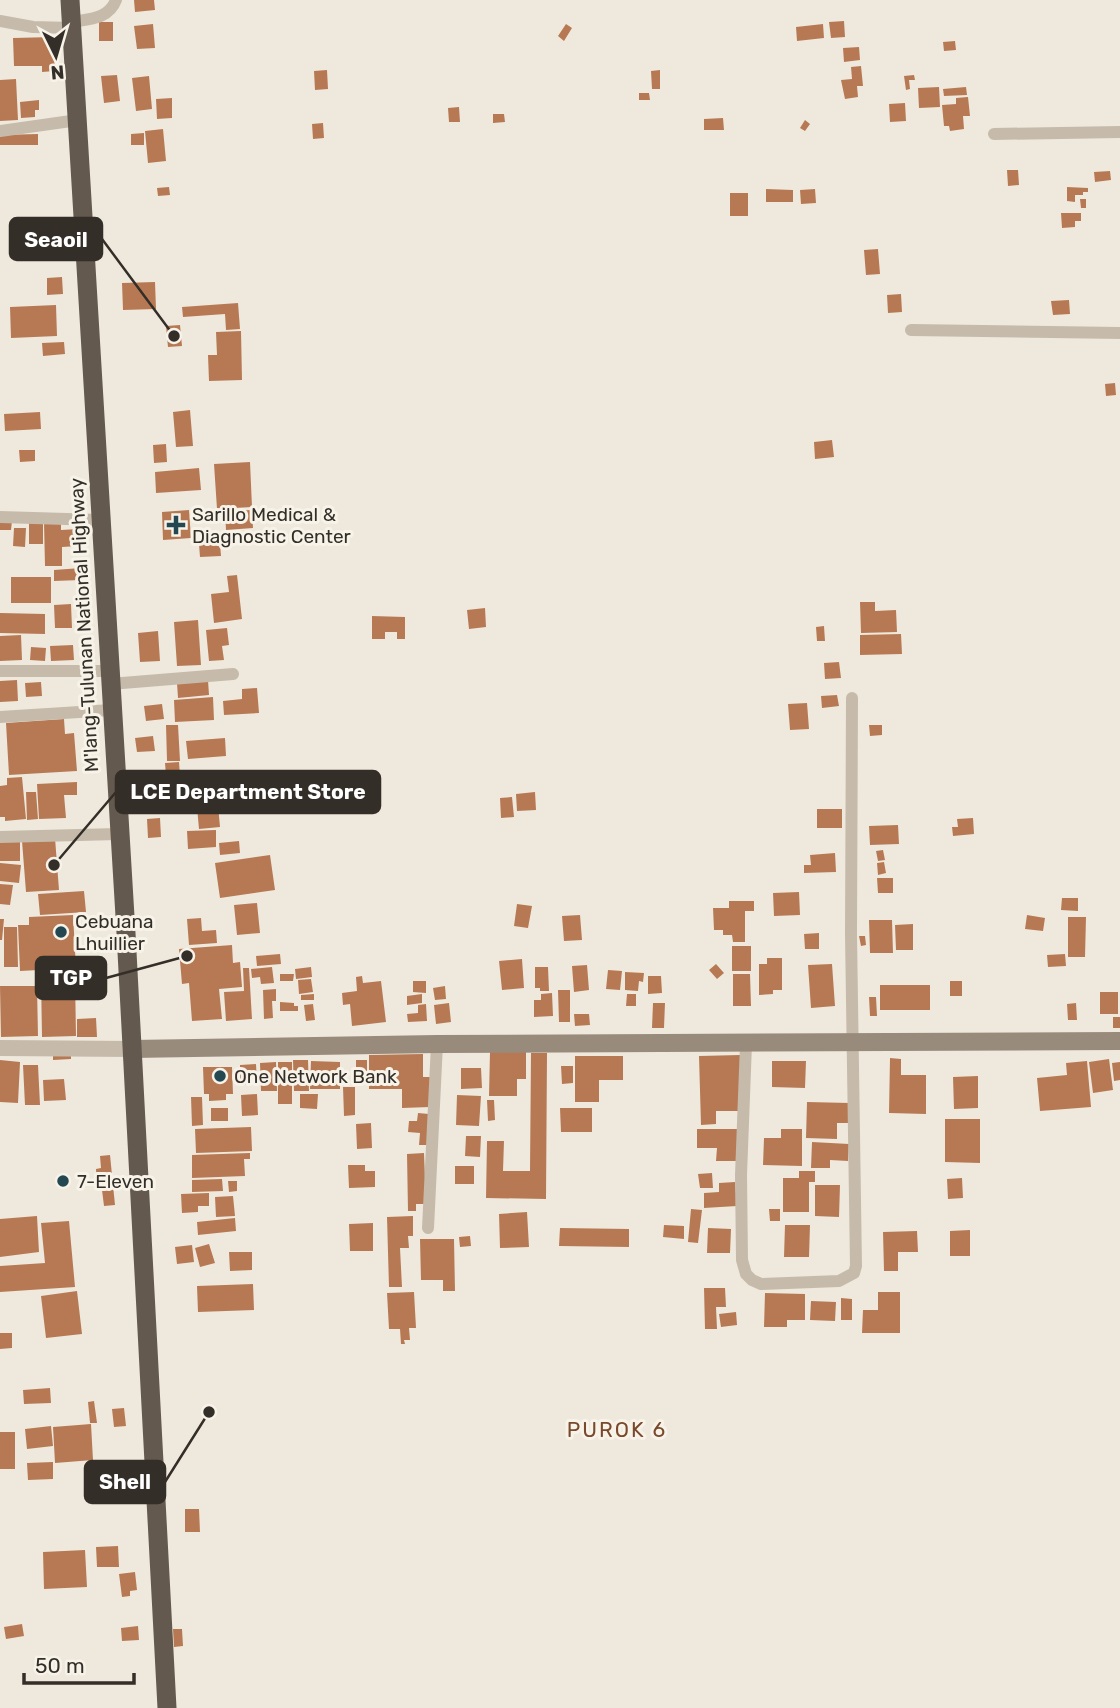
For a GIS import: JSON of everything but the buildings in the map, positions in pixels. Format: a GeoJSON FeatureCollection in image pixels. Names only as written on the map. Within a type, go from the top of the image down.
{"type":"FeatureCollection","features":[{"type":"Feature","properties":{"kind":"highway","name":"M'lang-Tulunan National Highway"},"geometry":{"type":"LineString","coordinates":[[70,0],[132,1049],[167,1708]]}},
{"type":"Feature","properties":{"kind":"main road"},"geometry":{"type":"LineString","coordinates":[[132,1049],[437,1044],[1120,1041]]}},
{"type":"Feature","properties":{"kind":"street"},"geometry":{"type":"LineString","coordinates":[[0,21],[33,27],[72,25],[108,13],[116,0]]}},
{"type":"Feature","properties":{"kind":"street"},"geometry":{"type":"LineString","coordinates":[[0,131],[78,120]]}},
{"type":"Feature","properties":{"kind":"street"},"geometry":{"type":"LineString","coordinates":[[994,134],[1120,132]]}},
{"type":"Feature","properties":{"kind":"street"},"geometry":{"type":"LineString","coordinates":[[911,330],[1120,333]]}},
{"type":"Feature","properties":{"kind":"street"},"geometry":{"type":"LineString","coordinates":[[0,517],[100,520]]}},
{"type":"Feature","properties":{"kind":"street"},"geometry":{"type":"LineString","coordinates":[[0,671],[110,677],[233,674]]}},
{"type":"Feature","properties":{"kind":"street"},"geometry":{"type":"LineString","coordinates":[[746,1044],[741,1174],[742,1260],[746,1274],[761,1284],[839,1282],[854,1273],[856,1266],[850,934],[852,698]]}},
{"type":"Feature","properties":{"kind":"street"},"geometry":{"type":"LineString","coordinates":[[0,718],[111,710]]}},
{"type":"Feature","properties":{"kind":"street"},"geometry":{"type":"LineString","coordinates":[[0,837],[118,834]]}},
{"type":"Feature","properties":{"kind":"street"},"geometry":{"type":"LineString","coordinates":[[428,1228],[437,1044]]}},
{"type":"Feature","properties":{"kind":"street"},"geometry":{"type":"LineString","coordinates":[[0,1048],[132,1049]]}},
{"type":"Feature","properties":{"kind":"place","name":"Seaoil"},"geometry":{"type":"Point","coordinates":[174,336]}},
{"type":"Feature","properties":{"kind":"place","name":"Sarillo Medical & Diagnostic Center"},"geometry":{"type":"Point","coordinates":[176,525]}},
{"type":"Feature","properties":{"kind":"place","name":"LCE Department Store"},"geometry":{"type":"Point","coordinates":[54,865]}},
{"type":"Feature","properties":{"kind":"place","name":"Cebuana Lhuillier"},"geometry":{"type":"Point","coordinates":[61,932]}},
{"type":"Feature","properties":{"kind":"place","name":"TGP"},"geometry":{"type":"Point","coordinates":[187,956]}},
{"type":"Feature","properties":{"kind":"place","name":"One Network Bank"},"geometry":{"type":"Point","coordinates":[220,1076]}},
{"type":"Feature","properties":{"kind":"place","name":"7-Eleven"},"geometry":{"type":"Point","coordinates":[63,1181]}},
{"type":"Feature","properties":{"kind":"place","name":"Shell"},"geometry":{"type":"Point","coordinates":[209,1412]}},
{"type":"Feature","properties":{"kind":"district","name":"PUROK 6"},"geometry":{"type":"Point","coordinates":[617,1429]}}]}
